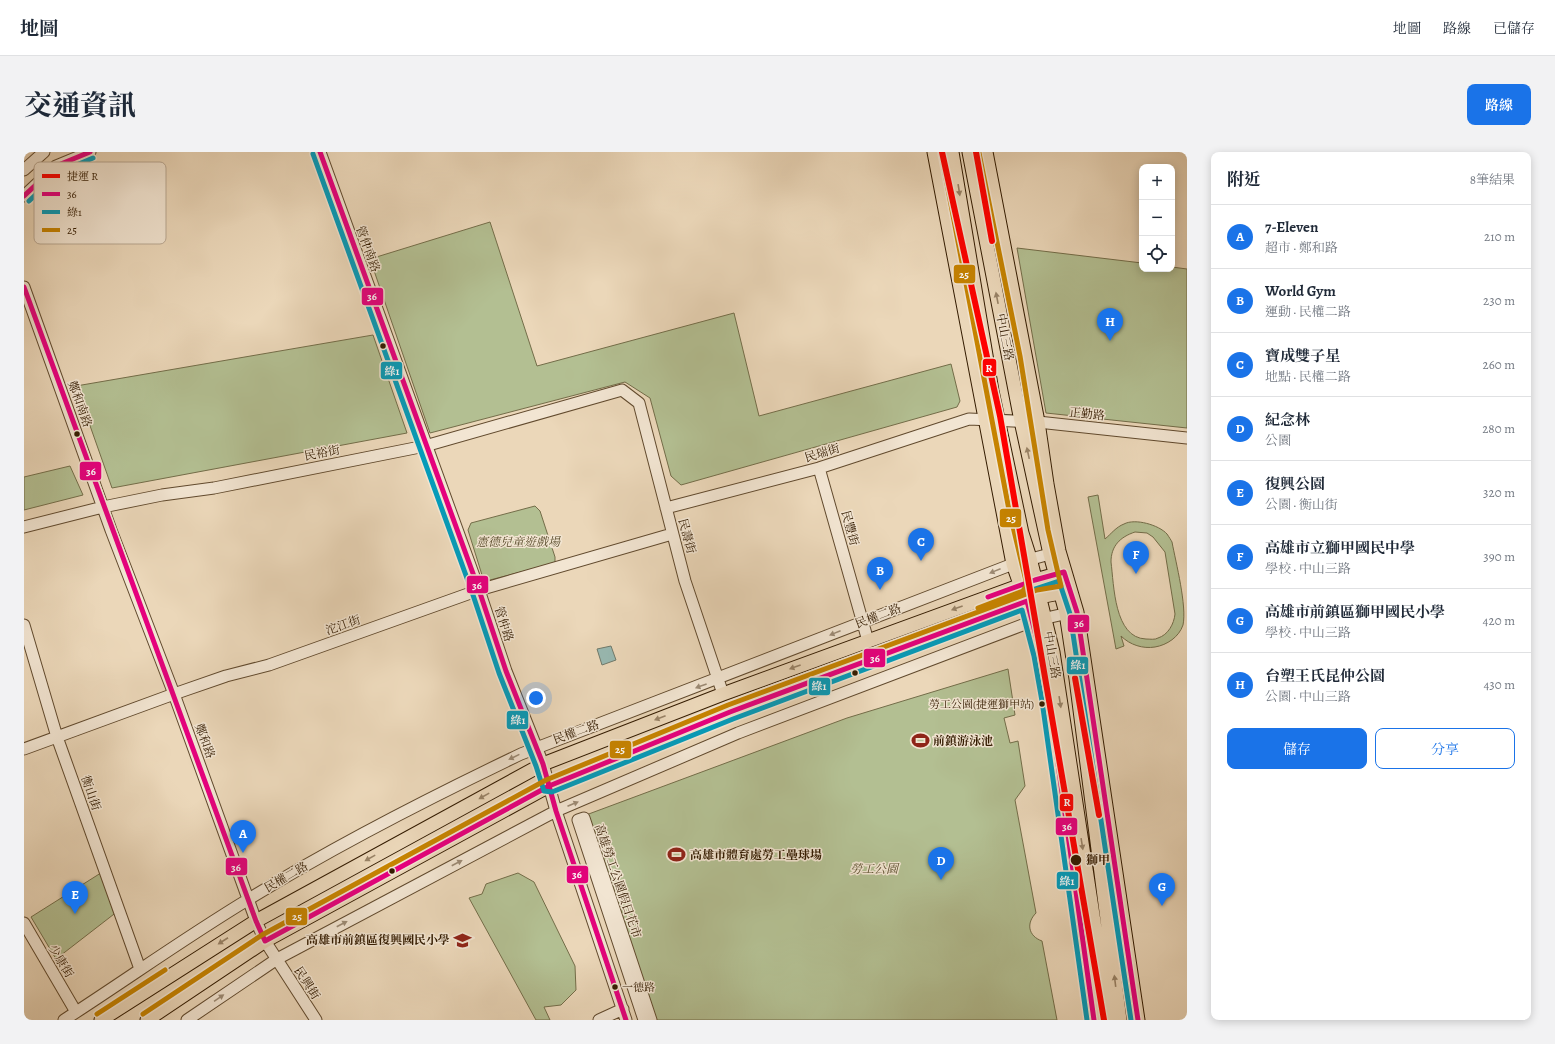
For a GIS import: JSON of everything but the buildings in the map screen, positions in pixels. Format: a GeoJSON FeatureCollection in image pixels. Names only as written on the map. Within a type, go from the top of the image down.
{"type":"FeatureCollection","features":[{"type":"Feature","properties":{"kind":"main road","name":"中山三路"},"geometry":{"type":"LineString","coordinates":[[934,152],[1013,564],[1027,601],[1039,619],[1053,652],[1109,1020]]}},
{"type":"Feature","properties":{"kind":"main road","name":"中山三路"},"geometry":{"type":"LineString","coordinates":[[952,152],[992,391],[1022,533],[1030,558],[1039,597],[1039,619],[1049,700],[1094,1020]]}},
{"type":"Feature","properties":{"kind":"main road","name":"中山三路"},"geometry":{"type":"LineString","coordinates":[[969,152],[1021,422],[1071,612],[1138,1020]]}},
{"type":"Feature","properties":{"kind":"main road","name":"中山三路"},"geometry":{"type":"LineString","coordinates":[[986,152],[1038,422],[1054,552]]}},
{"type":"Feature","properties":{"kind":"main road","name":"民權二路"},"geometry":{"type":"LineString","coordinates":[[101,1020],[256,920],[543,764],[723,694],[1020,585],[1060,573]]}},
{"type":"Feature","properties":{"kind":"main road"},"geometry":{"type":"LineString","coordinates":[[147,1020],[265,941],[549,786],[730,712],[1027,601],[1065,592]]}},
{"type":"Feature","properties":{"kind":"main road","name":"中山三路"},"geometry":{"type":"LineString","coordinates":[[1071,612],[1076,679],[1120,1020]]}},
{"type":"Feature","properties":{"kind":"street"},"geometry":{"type":"LineString","coordinates":[[24,170],[44,152]]}},
{"type":"Feature","properties":{"kind":"street"},"geometry":{"type":"LineString","coordinates":[[66,162],[90,152]]}},
{"type":"Feature","properties":{"kind":"street","name":"管仲南路"},"geometry":{"type":"LineString","coordinates":[[320,152],[425,446]]}},
{"type":"Feature","properties":{"kind":"street"},"geometry":{"type":"LineString","coordinates":[[24,196],[34,187]]}},
{"type":"Feature","properties":{"kind":"street","name":"鄭和南路"},"geometry":{"type":"LineString","coordinates":[[24,286],[111,530]]}},
{"type":"Feature","properties":{"kind":"street","name":"民裕街"},"geometry":{"type":"LineString","coordinates":[[24,527],[103,507],[162,495],[214,488],[425,446],[622,390]]}},
{"type":"Feature","properties":{"kind":"street","name":"民壽街"},"geometry":{"type":"LineString","coordinates":[[622,390],[639,403],[685,581],[723,694]]}},
{"type":"Feature","properties":{"kind":"street","name":"正勤路"},"geometry":{"type":"LineString","coordinates":[[984,419],[1038,422],[1187,438]]}},
{"type":"Feature","properties":{"kind":"street","name":"民瑞街"},"geometry":{"type":"LineString","coordinates":[[666,508],[820,468],[960,420],[984,419]]}},
{"type":"Feature","properties":{"kind":"street","name":"管仲路"},"geometry":{"type":"LineString","coordinates":[[425,446],[479,590],[506,671],[537,747],[556,811]]}},
{"type":"Feature","properties":{"kind":"street","name":"民豐街"},"geometry":{"type":"LineString","coordinates":[[820,468],[868,641]]}},
{"type":"Feature","properties":{"kind":"street","name":"鄭和路"},"geometry":{"type":"LineString","coordinates":[[111,530],[174,694],[256,920],[265,941],[277,959]]}},
{"type":"Feature","properties":{"kind":"street","name":"沱江街"},"geometry":{"type":"LineString","coordinates":[[24,749],[174,694],[226,676],[269,665],[479,590],[672,534]]}},
{"type":"Feature","properties":{"kind":"street","name":"民權二路"},"geometry":{"type":"LineString","coordinates":[[64,1020],[249,898],[445,791],[537,747],[718,679],[1013,564],[1054,552]]}},
{"type":"Feature","properties":{"kind":"street"},"geometry":{"type":"LineString","coordinates":[[187,1020],[277,959],[556,811],[738,733],[829,700],[1039,619],[1071,612]]}},
{"type":"Feature","properties":{"kind":"street","name":"衡山街"},"geometry":{"type":"LineString","coordinates":[[24,625],[58,736],[140,969]]}},
{"type":"Feature","properties":{"kind":"street"},"geometry":{"type":"LineString","coordinates":[[556,811],[626,1020]]}},
{"type":"Feature","properties":{"kind":"street","name":"高雄勞工公園假日花市"},"geometry":{"type":"LineString","coordinates":[[644,1020],[578,820],[584,818],[651,1020]]}},
{"type":"Feature","properties":{"kind":"street","name":"少康街"},"geometry":{"type":"LineString","coordinates":[[24,923],[76,1012]]}},
{"type":"Feature","properties":{"kind":"street","name":"民興街"},"geometry":{"type":"LineString","coordinates":[[277,959],[316,1020]]}},
{"type":"Feature","properties":{"kind":"street"},"geometry":{"type":"LineString","coordinates":[[599,1020],[622,1009]]}},
{"type":"Feature","properties":{"kind":"green space"},"geometry":{"type":"Polygon","coordinates":[[[490,222],[537,366],[734,313],[759,416],[951,364],[960,401],[957,407],[681,485],[671,476],[650,398],[625,382],[430,433],[370,259],[490,222]]]}},
{"type":"Feature","properties":{"kind":"green space"},"geometry":{"type":"Polygon","coordinates":[[[1017,248],[1139,263],[1139,272],[1175,272],[1175,267],[1187,269],[1187,428],[1046,413],[1017,248]]]}},
{"type":"Feature","properties":{"kind":"green space"},"geometry":{"type":"Polygon","coordinates":[[[373,335],[407,433],[112,488],[76,386],[373,335]]]}},
{"type":"Feature","properties":{"kind":"green space"},"geometry":{"type":"Polygon","coordinates":[[[70,466],[83,495],[24,510],[24,477],[70,466]]]}},
{"type":"Feature","properties":{"kind":"green space"},"geometry":{"type":"Polygon","coordinates":[[[1098,495],[1105,539],[1121,525],[1129,522],[1140,522],[1153,525],[1167,534],[1172,541],[1184,607],[1184,617],[1183,625],[1179,633],[1172,640],[1155,647],[1146,647],[1137,646],[1121,636],[1124,646],[1116,649],[1088,497],[1098,495]],[[1135,532],[1121,539],[1113,551],[1111,562],[1118,609],[1127,630],[1135,636],[1146,639],[1157,639],[1168,632],[1175,614],[1165,552],[1153,537],[1147,533],[1135,532]]]}},
{"type":"Feature","properties":{"kind":"green space","name":"憲德兒童遊戲場"},"geometry":{"type":"Polygon","coordinates":[[[535,506],[540,511],[555,557],[555,563],[490,580],[482,575],[468,530],[471,523],[535,506]]]}},
{"type":"Feature","properties":{"kind":"green space","name":"勞工公園"},"geometry":{"type":"Polygon","coordinates":[[[1008,669],[1015,715],[1004,718],[1010,743],[1018,741],[1025,786],[1015,800],[1036,913],[1031,921],[1030,929],[1031,933],[1037,939],[1042,941],[1057,1020],[652,1020],[586,815],[847,718],[1008,669]]]}},
{"type":"Feature","properties":{"kind":"green space"},"geometry":{"type":"Polygon","coordinates":[[[104,871],[118,911],[56,959],[31,917],[104,871]]]}},
{"type":"Feature","properties":{"kind":"green space"},"geometry":{"type":"Polygon","coordinates":[[[518,873],[534,882],[575,966],[576,990],[561,1005],[544,1007],[550,1020],[536,1020],[469,898],[482,894],[486,884],[518,873]]]}},
{"type":"Feature","properties":{"kind":"water"},"geometry":{"type":"Polygon","coordinates":[[[611,646],[616,660],[602,665],[597,649],[611,646]]]}},
{"type":"Feature","properties":{"kind":"metro line","name":"R"},"geometry":{"type":"LineString","coordinates":[[942,152],[1000,416],[1104,1020]]}},
{"type":"Feature","properties":{"kind":"metro line","name":"R"},"geometry":{"type":"LineString","coordinates":[[976,152],[992,241]]}},
{"type":"Feature","properties":{"kind":"metro line","name":"R"},"geometry":{"type":"LineString","coordinates":[[1075,678],[1099,815]]}},
{"type":"Feature","properties":{"kind":"transit line","name":"36"},"geometry":{"type":"LineString","coordinates":[[66,162],[90,152]]}},
{"type":"Feature","properties":{"kind":"transit line","name":"36"},"geometry":{"type":"LineString","coordinates":[[320,152],[479,590],[506,671],[543,764],[556,811],[626,1020]]}},
{"type":"Feature","properties":{"kind":"transit line","name":"25"},"geometry":{"type":"LineString","coordinates":[[941,152],[1009,510],[1027,585],[1023,591],[978,608]]}},
{"type":"Feature","properties":{"kind":"transit line","name":"25"},"geometry":{"type":"LineString","coordinates":[[143,1014],[262,935],[546,780],[728,705],[1037,590],[1061,586],[1048,530],[1020,356],[979,153]]}},
{"type":"Feature","properties":{"kind":"transit line","name":"綠1"},"geometry":{"type":"LineString","coordinates":[[313,154],[472,592],[499,673],[536,766],[544,791],[552,792],[733,719],[1022,610],[1034,656],[1042,701],[1087,1020]]}},
{"type":"Feature","properties":{"kind":"transit line","name":"綠1"},"geometry":{"type":"LineString","coordinates":[[84,162],[93,158]]}},
{"type":"Feature","properties":{"kind":"transit line","name":"36"},"geometry":{"type":"LineString","coordinates":[[24,196],[34,187]]}},
{"type":"Feature","properties":{"kind":"transit line","name":"綠1"},"geometry":{"type":"LineString","coordinates":[[29,201],[34,196]]}},
{"type":"Feature","properties":{"kind":"transit line","name":"36"},"geometry":{"type":"LineString","coordinates":[[24,287],[256,921],[265,941],[549,786],[730,712],[1027,601],[1041,655],[1049,700],[1094,1020]]}},
{"type":"Feature","properties":{"kind":"transit line","name":"36"},"geometry":{"type":"LineString","coordinates":[[988,597],[1035,580],[1064,572],[1077,612],[1138,1020]]}},
{"type":"Feature","properties":{"kind":"transit line","name":"綠1"},"geometry":{"type":"LineString","coordinates":[[990,604],[1059,581],[1070,614],[1131,1020]]}},
{"type":"Feature","properties":{"kind":"transit line","name":"25"},"geometry":{"type":"LineString","coordinates":[[97,1014],[165,970]]}},
{"type":"Feature","properties":{"kind":"place","name":"台塑王氏昆仲公園"},"geometry":{"type":"Point","coordinates":[1110,341]}},
{"type":"Feature","properties":{"kind":"place","name":"寶成雙子星"},"geometry":{"type":"Point","coordinates":[921,561]}},
{"type":"Feature","properties":{"kind":"place","name":"高雄市立獅甲國民中學"},"geometry":{"type":"Point","coordinates":[1136,574]}},
{"type":"Feature","properties":{"kind":"place","name":"World Gym"},"geometry":{"type":"Point","coordinates":[880,590]}},
{"type":"Feature","properties":{"kind":"place","name":"勞工公園(捷運獅甲站)"},"geometry":{"type":"Point","coordinates":[1042,704]}},
{"type":"Feature","properties":{"kind":"place","name":"前鎮游泳池"},"geometry":{"type":"Point","coordinates":[920,741]}},
{"type":"Feature","properties":{"kind":"place","name":"7-Eleven"},"geometry":{"type":"Point","coordinates":[243,853]}},
{"type":"Feature","properties":{"kind":"place","name":"高雄市體育處勞工壘球場"},"geometry":{"type":"Point","coordinates":[677,855]}},
{"type":"Feature","properties":{"kind":"place","name":"獅甲"},"geometry":{"type":"Point","coordinates":[1076,860]}},
{"type":"Feature","properties":{"kind":"place","name":"紀念林"},"geometry":{"type":"Point","coordinates":[941,880]}},
{"type":"Feature","properties":{"kind":"place","name":"高雄市前鎮區獅甲國民小學"},"geometry":{"type":"Point","coordinates":[1162,906]}},
{"type":"Feature","properties":{"kind":"place","name":"復興公園"},"geometry":{"type":"Point","coordinates":[75,914]}},
{"type":"Feature","properties":{"kind":"place","name":"高雄市前鎮區復興國民小學"},"geometry":{"type":"Point","coordinates":[463,940]}},
{"type":"Feature","properties":{"kind":"place","name":"一德路"},"geometry":{"type":"Point","coordinates":[615,987]}}]}
